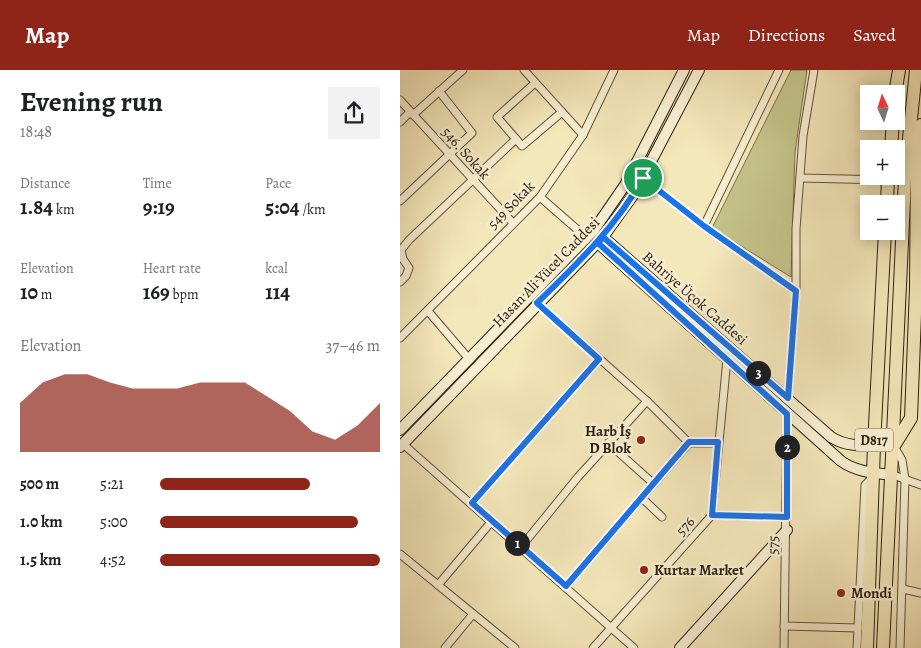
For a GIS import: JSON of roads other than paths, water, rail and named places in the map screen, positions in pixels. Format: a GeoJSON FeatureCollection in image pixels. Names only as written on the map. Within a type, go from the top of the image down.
{"type":"FeatureCollection","features":[{"type":"Feature","properties":{"kind":"highway","name":"D817"},"geometry":{"type":"LineString","coordinates":[[883,648],[899,477],[894,446],[905,178],[916,70]]}},
{"type":"Feature","properties":{"kind":"highway"},"geometry":{"type":"LineString","coordinates":[[895,85],[896,71]]}},
{"type":"Feature","properties":{"kind":"highway"},"geometry":{"type":"LineString","coordinates":[[894,446],[911,418],[917,369],[917,160],[921,128]]}},
{"type":"Feature","properties":{"kind":"highway","name":"D817"},"geometry":{"type":"LineString","coordinates":[[867,648],[874,445],[885,240]]}},
{"type":"Feature","properties":{"kind":"street"},"geometry":{"type":"LineString","coordinates":[[400,122],[463,70]]}},
{"type":"Feature","properties":{"kind":"street"},"geometry":{"type":"LineString","coordinates":[[524,70],[583,135]]}},
{"type":"Feature","properties":{"kind":"street"},"geometry":{"type":"LineString","coordinates":[[400,430],[587,238],[625,185],[684,70]]}},
{"type":"Feature","properties":{"kind":"street","name":"Hasan Ali Yücel Caddesi"},"geometry":{"type":"LineString","coordinates":[[402,445],[537,303],[600,240],[643,178],[698,70]]}},
{"type":"Feature","properties":{"kind":"street"},"geometry":{"type":"LineString","coordinates":[[704,226],[779,70]]}},
{"type":"Feature","properties":{"kind":"street"},"geometry":{"type":"LineString","coordinates":[[788,398],[796,291],[803,136],[814,70]]}},
{"type":"Feature","properties":{"kind":"street","name":"549 Sokak"},"geometry":{"type":"LineString","coordinates":[[400,338],[540,197],[583,135],[610,72]]}},
{"type":"Feature","properties":{"kind":"street"},"geometry":{"type":"LineString","coordinates":[[535,84],[497,117],[522,146],[562,112]]}},
{"type":"Feature","properties":{"kind":"street"},"geometry":{"type":"LineString","coordinates":[[400,201],[450,156],[472,133],[439,91]]}},
{"type":"Feature","properties":{"kind":"street","name":"546. Sokak"},"geometry":{"type":"LineString","coordinates":[[400,100],[513,223]]}},
{"type":"Feature","properties":{"kind":"street"},"geometry":{"type":"LineString","coordinates":[[400,282],[406,276],[409,268],[403,259],[401,250],[409,240],[516,139]]}},
{"type":"Feature","properties":{"kind":"street"},"geometry":{"type":"LineString","coordinates":[[643,178],[704,226],[796,291]]}},
{"type":"Feature","properties":{"kind":"street"},"geometry":{"type":"LineString","coordinates":[[800,178],[860,178]]}},
{"type":"Feature","properties":{"kind":"street"},"geometry":{"type":"LineString","coordinates":[[540,197],[587,238]]}},
{"type":"Feature","properties":{"kind":"street","name":"Bahriye Üçok Caddesi"},"geometry":{"type":"LineString","coordinates":[[600,240],[788,398],[823,432],[837,441],[853,445],[894,446]]}},
{"type":"Feature","properties":{"kind":"street","name":"Bahriye Üçok Caddesi"},"geometry":{"type":"LineString","coordinates":[[600,240],[727,359],[841,461],[873,476],[899,477]]}},
{"type":"Feature","properties":{"kind":"street"},"geometry":{"type":"LineString","coordinates":[[537,303],[647,401],[689,442],[718,442]]}},
{"type":"Feature","properties":{"kind":"street"},"geometry":{"type":"LineString","coordinates":[[428,311],[469,359]]}},
{"type":"Feature","properties":{"kind":"street"},"geometry":{"type":"LineString","coordinates":[[472,503],[599,359]]}},
{"type":"Feature","properties":{"kind":"street","name":"576"},"geometry":{"type":"LineString","coordinates":[[593,648],[712,515],[727,359]]}},
{"type":"Feature","properties":{"kind":"street"},"geometry":{"type":"LineString","coordinates":[[521,546],[608,443],[647,401]]}},
{"type":"Feature","properties":{"kind":"street","name":"575"},"geometry":{"type":"LineString","coordinates":[[784,645],[787,530],[787,414]]}},
{"type":"Feature","properties":{"kind":"street"},"geometry":{"type":"LineString","coordinates":[[566,586],[689,442]]}},
{"type":"Feature","properties":{"kind":"street"},"geometry":{"type":"LineString","coordinates":[[608,443],[654,484]]}},
{"type":"Feature","properties":{"kind":"street"},"geometry":{"type":"LineString","coordinates":[[402,445],[472,503],[634,648]]}},
{"type":"Feature","properties":{"kind":"street"},"geometry":{"type":"LineString","coordinates":[[857,648],[865,485],[873,476]]}},
{"type":"Feature","properties":{"kind":"street"},"geometry":{"type":"LineString","coordinates":[[900,648],[903,589],[899,477],[921,484]]}},
{"type":"Feature","properties":{"kind":"street"},"geometry":{"type":"LineString","coordinates":[[642,498],[662,518]]}},
{"type":"Feature","properties":{"kind":"street"},"geometry":{"type":"LineString","coordinates":[[712,515],[787,517]]}},
{"type":"Feature","properties":{"kind":"street"},"geometry":{"type":"LineString","coordinates":[[438,585],[492,521]]}},
{"type":"Feature","properties":{"kind":"street"},"geometry":{"type":"LineString","coordinates":[[680,648],[787,530]]}},
{"type":"Feature","properties":{"kind":"street"},"geometry":{"type":"LineString","coordinates":[[400,554],[514,648]]}},
{"type":"Feature","properties":{"kind":"street"},"geometry":{"type":"LineString","coordinates":[[903,589],[921,593]]}},
{"type":"Feature","properties":{"kind":"street"},"geometry":{"type":"LineString","coordinates":[[445,648],[473,614]]}},
{"type":"Feature","properties":{"kind":"street"},"geometry":{"type":"LineString","coordinates":[[784,626],[858,628]]}},
{"type":"Feature","properties":{"kind":"street"},"geometry":{"type":"LineString","coordinates":[[778,648],[784,645]]}},
{"type":"Feature","properties":{"kind":"place","name":"Harb İş D Blok"},"geometry":{"type":"Point","coordinates":[641,440]}},
{"type":"Feature","properties":{"kind":"place","name":"Kurtar Market"},"geometry":{"type":"Point","coordinates":[644,570]}},
{"type":"Feature","properties":{"kind":"place","name":"Mondi"},"geometry":{"type":"Point","coordinates":[841,593]}}]}
